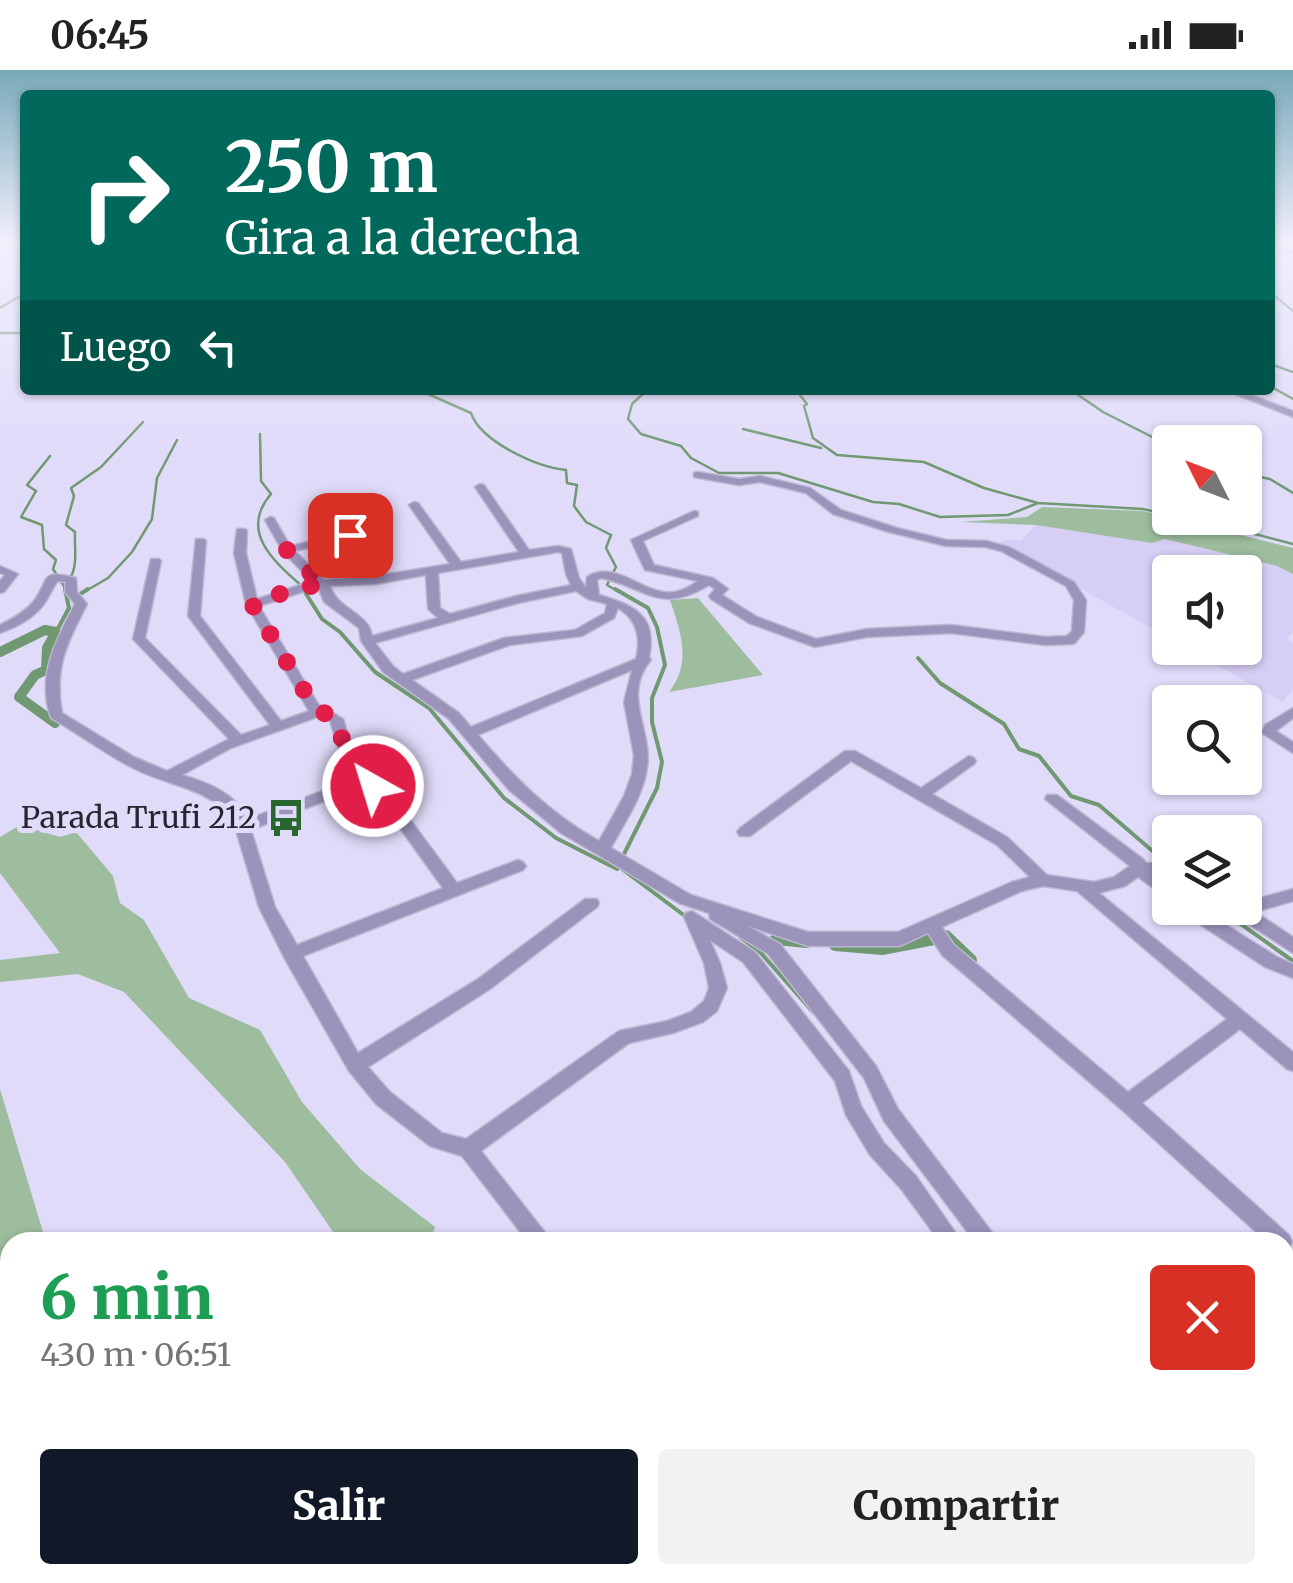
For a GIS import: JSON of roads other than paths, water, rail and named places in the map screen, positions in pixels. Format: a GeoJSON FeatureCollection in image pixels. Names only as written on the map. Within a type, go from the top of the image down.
{"type":"FeatureCollection","features":[{"type":"Feature","properties":{"kind":"street"},"geometry":{"type":"LineString","coordinates":[[1243,395],[1293,414]]}},
{"type":"Feature","properties":{"kind":"street"},"geometry":{"type":"LineString","coordinates":[[694,514],[636,540],[649,568],[709,580],[722,589],[714,596],[730,608],[815,644],[867,633],[951,629],[1046,642],[1070,640],[1078,632],[1080,600],[1070,584],[1005,549],[986,544],[946,543],[893,530],[837,512],[810,491],[760,479],[739,482],[698,475]]}},
{"type":"Feature","properties":{"kind":"street"},"geometry":{"type":"LineString","coordinates":[[480,486],[526,554]]}},
{"type":"Feature","properties":{"kind":"street"},"geometry":{"type":"LineString","coordinates":[[414,505],[457,565]]}},
{"type":"Feature","properties":{"kind":"street"},"geometry":{"type":"LineString","coordinates":[[270,520],[287,550],[324,586],[338,610],[364,628],[366,641],[388,669],[471,732],[514,786],[547,815],[693,908],[774,949],[870,1072],[892,1116],[979,1232]]}},
{"type":"Feature","properties":{"kind":"street"},"geometry":{"type":"LineString","coordinates":[[287,550],[382,527]]}},
{"type":"Feature","properties":{"kind":"street"},"geometry":{"type":"LineString","coordinates":[[241,531],[240,553],[252,604],[319,712],[336,720],[354,777],[384,795],[454,891]]}},
{"type":"Feature","properties":{"kind":"street"},"geometry":{"type":"LineString","coordinates":[[200,541],[194,616],[279,727]]}},
{"type":"Feature","properties":{"kind":"street"},"geometry":{"type":"LineString","coordinates":[[252,604],[302,586],[566,551],[570,573],[578,587],[638,617],[645,660],[630,696],[642,761],[616,857]]}},
{"type":"Feature","properties":{"kind":"street"},"geometry":{"type":"LineString","coordinates":[[307,570],[380,554]]}},
{"type":"Feature","properties":{"kind":"street"},"geometry":{"type":"LineString","coordinates":[[155,562],[139,639],[239,741]]}},
{"type":"Feature","properties":{"kind":"street"},"geometry":{"type":"LineString","coordinates":[[0,569],[12,574],[0,589]]}},
{"type":"Feature","properties":{"kind":"street"},"geometry":{"type":"LineString","coordinates":[[432,571],[434,609],[447,618]]}},
{"type":"Feature","properties":{"kind":"street"},"geometry":{"type":"LineString","coordinates":[[593,596],[591,578],[599,574],[664,596],[698,588],[709,580]]}},
{"type":"Feature","properties":{"kind":"street"},"geometry":{"type":"LineString","coordinates":[[0,629],[20,620],[38,604],[48,581],[56,576],[72,580],[72,592],[81,604],[57,651],[52,690],[56,714],[132,762],[214,790],[230,803],[243,827],[267,907],[355,1066],[383,1098],[437,1140],[468,1149],[532,1232]]}},
{"type":"Feature","properties":{"kind":"street"},"geometry":{"type":"LineString","coordinates":[[366,641],[578,587]]}},
{"type":"Feature","properties":{"kind":"street"},"geometry":{"type":"LineString","coordinates":[[404,678],[508,641],[578,634],[610,615],[614,602]]}},
{"type":"Feature","properties":{"kind":"street"},"geometry":{"type":"LineString","coordinates":[[471,732],[645,660]]}},
{"type":"Feature","properties":{"kind":"street"},"geometry":{"type":"LineString","coordinates":[[170,774],[239,741],[319,712]]}},
{"type":"Feature","properties":{"kind":"street"},"geometry":{"type":"LineString","coordinates":[[1293,712],[1270,728],[1270,733],[1293,748]]}},
{"type":"Feature","properties":{"kind":"street"},"geometry":{"type":"LineString","coordinates":[[745,832],[850,754],[1002,841],[1044,880]]}},
{"type":"Feature","properties":{"kind":"street"},"geometry":{"type":"LineString","coordinates":[[922,795],[969,762]]}},
{"type":"Feature","properties":{"kind":"street"},"geometry":{"type":"LineString","coordinates":[[243,827],[362,781]]}},
{"type":"Feature","properties":{"kind":"street"},"geometry":{"type":"LineString","coordinates":[[1052,799],[1138,863],[1138,869]]}},
{"type":"Feature","properties":{"kind":"street"},"geometry":{"type":"LineString","coordinates":[[291,954],[518,866]]}},
{"type":"Feature","properties":{"kind":"street"},"geometry":{"type":"LineString","coordinates":[[693,908],[808,939],[875,942],[900,939],[933,927],[1018,886],[1044,880],[1082,888],[1119,882],[1138,869],[1152,869]]}},
{"type":"Feature","properties":{"kind":"street"},"geometry":{"type":"LineString","coordinates":[[1138,869],[1152,880]]}},
{"type":"Feature","properties":{"kind":"street"},"geometry":{"type":"LineString","coordinates":[[1082,888],[1293,1063]]}},
{"type":"Feature","properties":{"kind":"street"},"geometry":{"type":"LineString","coordinates":[[1262,903],[1293,895]]}},
{"type":"Feature","properties":{"kind":"street"},"geometry":{"type":"LineString","coordinates":[[355,1066],[484,984],[591,903]]}},
{"type":"Feature","properties":{"kind":"street"},"geometry":{"type":"LineString","coordinates":[[468,1149],[625,1036],[667,1028],[697,1017],[710,1006],[718,988],[693,908]]}},
{"type":"Feature","properties":{"kind":"street"},"geometry":{"type":"LineString","coordinates":[[693,908],[749,956],[843,1077],[854,1110],[877,1149],[910,1183],[945,1232]]}},
{"type":"Feature","properties":{"kind":"street"},"geometry":{"type":"LineString","coordinates":[[1213,925],[1270,962],[1293,971]]}},
{"type":"Feature","properties":{"kind":"street"},"geometry":{"type":"LineString","coordinates":[[1262,925],[1293,946]]}},
{"type":"Feature","properties":{"kind":"street"},"geometry":{"type":"LineString","coordinates":[[933,927],[948,950],[1128,1103],[1270,1232]]}},
{"type":"Feature","properties":{"kind":"street"},"geometry":{"type":"LineString","coordinates":[[1128,1103],[1240,1019]]}},
{"type":"Feature","properties":{"kind":"waterway"},"geometry":{"type":"LineString","coordinates":[[0,333],[20,333]]}},
{"type":"Feature","properties":{"kind":"waterway"},"geometry":{"type":"LineString","coordinates":[[1275,366],[1293,372]]}},
{"type":"Feature","properties":{"kind":"waterway"},"geometry":{"type":"LineString","coordinates":[[1275,389],[1293,399]]}},
{"type":"Feature","properties":{"kind":"waterway"},"geometry":{"type":"LineString","coordinates":[[430,395],[471,413],[486,434],[511,451],[566,470],[567,483],[577,485],[574,506],[586,522],[611,535],[606,548],[616,567],[607,585],[619,592]]}},
{"type":"Feature","properties":{"kind":"waterway"},"geometry":{"type":"LineString","coordinates":[[642,395],[632,404],[628,419],[641,434],[681,446],[691,458],[719,473],[778,473],[873,502],[899,504],[940,517],[1008,515],[1038,503]]}},
{"type":"Feature","properties":{"kind":"waterway"},"geometry":{"type":"LineString","coordinates":[[800,395],[807,404],[804,406],[813,438],[837,455],[924,462],[984,488],[1038,503]]}},
{"type":"Feature","properties":{"kind":"waterway"},"geometry":{"type":"LineString","coordinates":[[1078,395],[1152,437]]}},
{"type":"Feature","properties":{"kind":"waterway"},"geometry":{"type":"LineString","coordinates":[[64,586],[75,561],[75,532],[66,525],[74,496],[71,488],[101,467],[143,422]]}},
{"type":"Feature","properties":{"kind":"waterway"},"geometry":{"type":"LineString","coordinates":[[743,429],[821,448]]}},
{"type":"Feature","properties":{"kind":"waterway"},"geometry":{"type":"LineString","coordinates":[[260,434],[261,481],[271,494],[258,520],[259,533],[271,556],[302,586],[303,592]]}},
{"type":"Feature","properties":{"kind":"waterway"},"geometry":{"type":"LineString","coordinates":[[84,592],[108,578],[132,552],[152,519],[157,478],[177,440]]}},
{"type":"Feature","properties":{"kind":"waterway"},"geometry":{"type":"LineString","coordinates":[[50,456],[27,485],[36,491],[21,517],[42,525],[44,549],[56,560],[53,569],[64,586]]}},
{"type":"Feature","properties":{"kind":"waterway"},"geometry":{"type":"LineString","coordinates":[[1262,477],[1293,493]]}},
{"type":"Feature","properties":{"kind":"waterway"},"geometry":{"type":"LineString","coordinates":[[1038,503],[1152,511]]}},
{"type":"Feature","properties":{"kind":"waterway"},"geometry":{"type":"LineString","coordinates":[[1259,535],[1293,544]]}},
{"type":"Feature","properties":{"kind":"waterway"},"geometry":{"type":"LineString","coordinates":[[64,586],[65,592]]}},
{"type":"Feature","properties":{"kind":"waterway"},"geometry":{"type":"LineString","coordinates":[[56,632],[69,608],[65,589]]}},
{"type":"Feature","properties":{"kind":"waterway"},"geometry":{"type":"LineString","coordinates":[[77,596],[88,589]]}},
{"type":"Feature","properties":{"kind":"waterway"},"geometry":{"type":"LineString","coordinates":[[303,589],[322,619],[340,632],[375,672],[429,708],[504,798],[556,838],[617,869]]}},
{"type":"Feature","properties":{"kind":"waterway"},"geometry":{"type":"LineString","coordinates":[[615,589],[648,608],[657,627],[665,665],[652,698],[652,722],[662,762],[657,788],[622,858]]}},
{"type":"Feature","properties":{"kind":"waterway"},"geometry":{"type":"LineString","coordinates":[[0,652],[45,630],[56,632],[47,648],[46,670],[35,675],[19,697],[55,723]]}},
{"type":"Feature","properties":{"kind":"waterway"},"geometry":{"type":"LineString","coordinates":[[918,658],[940,683],[1004,724],[1019,749],[1039,756],[1071,796],[1099,805],[1152,851]]}},
{"type":"Feature","properties":{"kind":"waterway"},"geometry":{"type":"LineString","coordinates":[[618,866],[685,916]]}},
{"type":"Feature","properties":{"kind":"waterway"},"geometry":{"type":"LineString","coordinates":[[1242,925],[1293,961]]}},
{"type":"Feature","properties":{"kind":"waterway"},"geometry":{"type":"LineString","coordinates":[[946,936],[971,960]]}},
{"type":"Feature","properties":{"kind":"waterway"},"geometry":{"type":"LineString","coordinates":[[740,937],[761,953],[813,1012]]}},
{"type":"Feature","properties":{"kind":"waterway"},"geometry":{"type":"LineString","coordinates":[[776,939],[807,942]]}},
{"type":"Feature","properties":{"kind":"waterway"},"geometry":{"type":"LineString","coordinates":[[835,945],[882,949],[934,939]]}},
{"type":"Feature","properties":{"kind":"place","name":"Parada Trufi 212"},"geometry":{"type":"Point","coordinates":[286,818]}}]}
